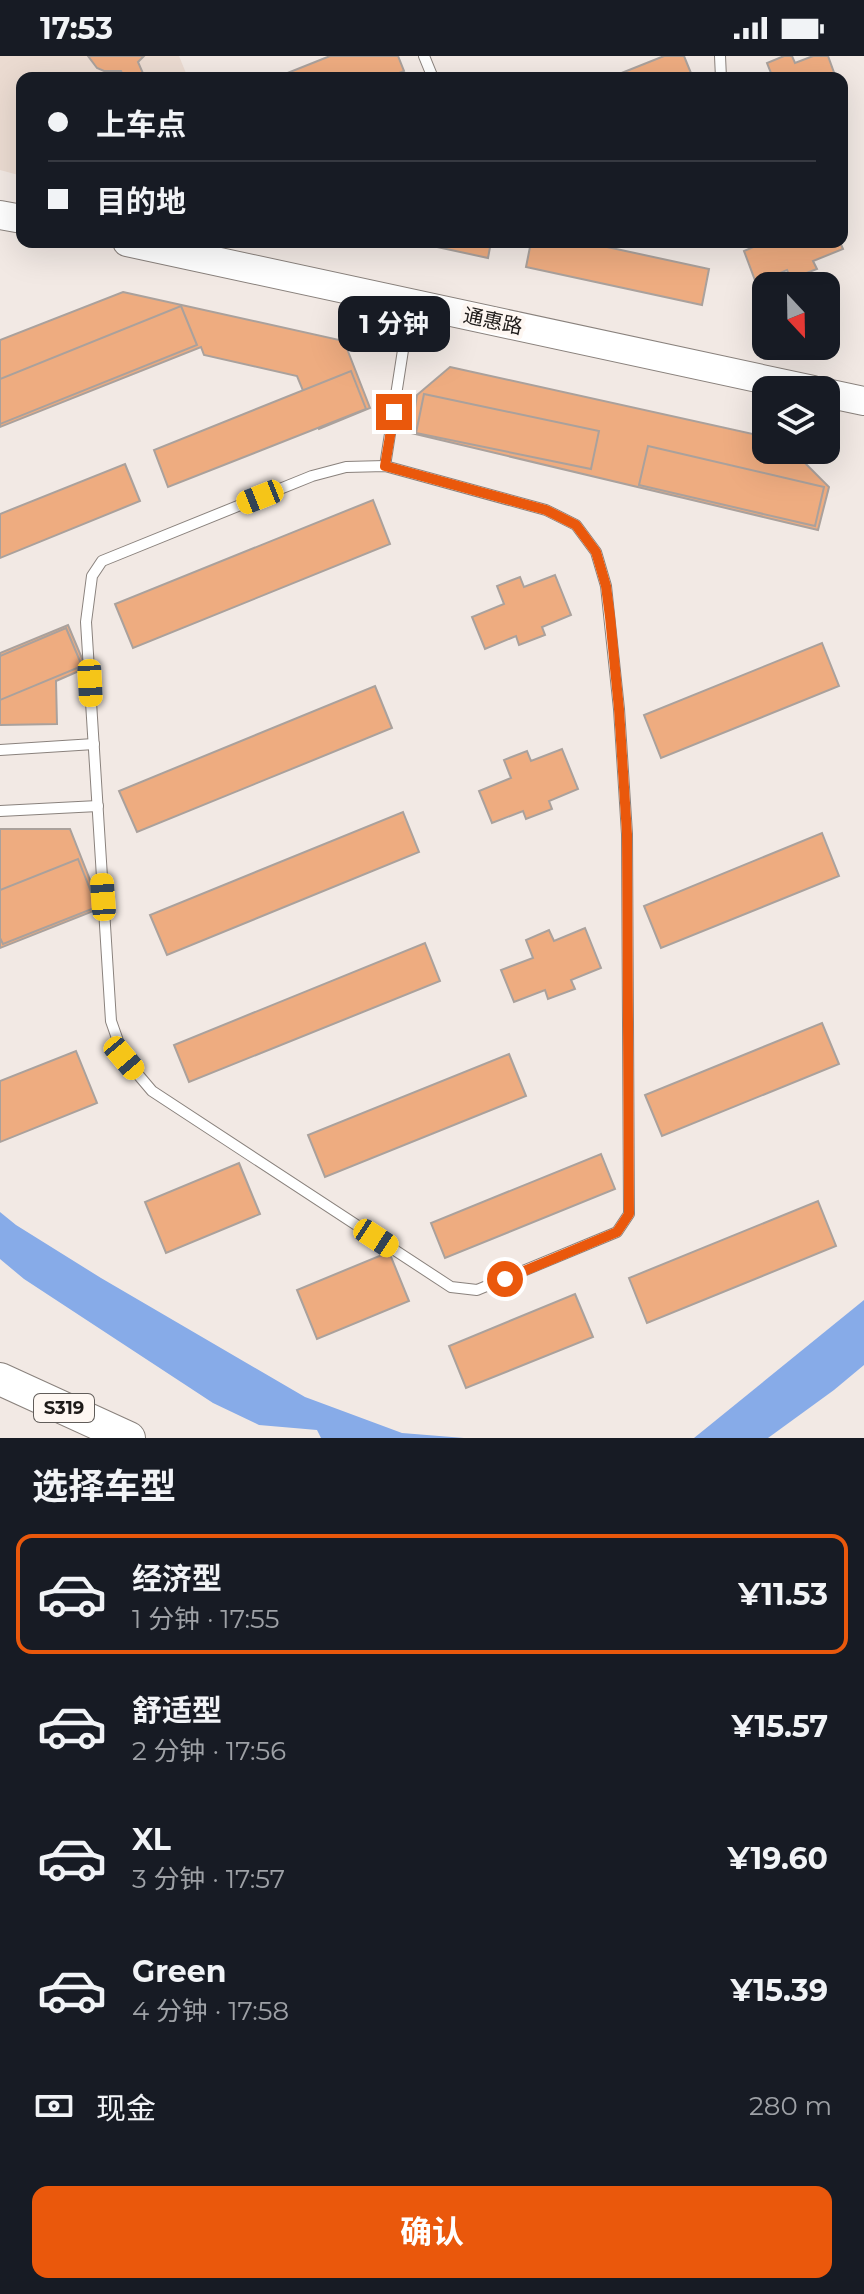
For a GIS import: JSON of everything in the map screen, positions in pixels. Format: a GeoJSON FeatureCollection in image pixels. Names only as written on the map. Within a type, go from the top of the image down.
{"type":"FeatureCollection","features":[{"type":"Feature","properties":{"kind":"main road","name":"S319"},"geometry":{"type":"LineString","coordinates":[[0,1379],[129,1438]]}},
{"type":"Feature","properties":{"kind":"street","name":"通惠路"},"geometry":{"type":"LineString","coordinates":[[155,248],[752,377]]}},
{"type":"Feature","properties":{"kind":"street"},"geometry":{"type":"LineString","coordinates":[[840,396],[864,401]]}},
{"type":"Feature","properties":{"kind":"lane"},"geometry":{"type":"LineString","coordinates":[[385,466],[410,303]]}},
{"type":"Feature","properties":{"kind":"lane"},"geometry":{"type":"LineString","coordinates":[[385,466],[546,510],[576,525],[596,552],[606,586],[619,709],[627,834],[629,1214],[617,1232],[477,1290],[451,1287],[152,1091],[124,1058],[111,1021],[86,622],[92,576],[102,561],[312,476],[346,467],[385,466]]}},
{"type":"Feature","properties":{"kind":"lane"},"geometry":{"type":"LineString","coordinates":[[0,750],[94,744]]}},
{"type":"Feature","properties":{"kind":"lane"},"geometry":{"type":"LineString","coordinates":[[0,811],[98,806]]}},
{"type":"Feature","properties":{"kind":"shaded area"},"geometry":{"type":"Polygon","coordinates":[[[0,56],[179,56],[186,72],[16,72],[16,174],[0,170],[0,56]]]}},
{"type":"Feature","properties":{"kind":"water"},"geometry":{"type":"Polygon","coordinates":[[[0,1212],[101,1278],[305,1397],[402,1433],[464,1438],[321,1438],[317,1430],[259,1425],[213,1403],[24,1279],[0,1259],[0,1212]]]}},
{"type":"Feature","properties":{"kind":"water"},"geometry":{"type":"Polygon","coordinates":[[[864,1300],[864,1365],[834,1390],[768,1438],[694,1438],[864,1300]]]}},
{"type":"Feature","properties":{"kind":"building"},"geometry":{"type":"Polygon","coordinates":[[[88,56],[144,56],[138,62],[142,72],[97,68],[88,56]]]}},
{"type":"Feature","properties":{"kind":"building"},"geometry":{"type":"Polygon","coordinates":[[[330,56],[398,56],[404,71],[402,72],[290,72],[330,56]]]}},
{"type":"Feature","properties":{"kind":"building"},"geometry":{"type":"Polygon","coordinates":[[[664,56],[684,56],[691,72],[624,72],[664,56]]]}},
{"type":"Feature","properties":{"kind":"building"},"geometry":{"type":"Polygon","coordinates":[[[784,56],[792,56],[795,63],[813,56],[828,56],[834,72],[771,72],[767,63],[784,56]]]}},
{"type":"Feature","properties":{"kind":"building"},"geometry":{"type":"Polygon","coordinates":[[[442,248],[490,248],[488,258],[442,248]]]}},
{"type":"Feature","properties":{"kind":"building"},"geometry":{"type":"Polygon","coordinates":[[[530,248],[612,248],[709,269],[702,305],[526,267],[530,248]]]}},
{"type":"Feature","properties":{"kind":"building"},"geometry":{"type":"Polygon","coordinates":[[[751,248],[843,249],[813,261],[817,269],[809,272],[752,272],[744,251],[751,248]]]}},
{"type":"Feature","properties":{"kind":"building"},"geometry":{"type":"Polygon","coordinates":[[[123,292],[344,341],[370,408],[319,429],[297,376],[204,355],[201,347],[0,427],[0,340],[123,292]]]}},
{"type":"Feature","properties":{"kind":"building"},"geometry":{"type":"Polygon","coordinates":[[[181,306],[197,345],[0,424],[0,379],[181,306]]]}},
{"type":"Feature","properties":{"kind":"building"},"geometry":{"type":"Polygon","coordinates":[[[450,367],[752,434],[752,464],[806,464],[829,487],[818,530],[411,433],[417,395],[450,367]]]}},
{"type":"Feature","properties":{"kind":"building"},"geometry":{"type":"Polygon","coordinates":[[[351,371],[366,409],[168,487],[154,450],[351,371]]]}},
{"type":"Feature","properties":{"kind":"building"},"geometry":{"type":"Polygon","coordinates":[[[424,394],[599,431],[591,469],[416,433],[424,394]]]}},
{"type":"Feature","properties":{"kind":"building"},"geometry":{"type":"Polygon","coordinates":[[[648,446],[824,487],[815,526],[639,485],[648,446]]]}},
{"type":"Feature","properties":{"kind":"building"},"geometry":{"type":"Polygon","coordinates":[[[125,464],[140,501],[0,558],[0,514],[125,464]]]}},
{"type":"Feature","properties":{"kind":"building"},"geometry":{"type":"Polygon","coordinates":[[[373,500],[390,544],[133,648],[115,604],[373,500]]]}},
{"type":"Feature","properties":{"kind":"building"},"geometry":{"type":"Polygon","coordinates":[[[555,575],[571,615],[542,627],[545,635],[519,645],[516,636],[485,649],[472,617],[504,604],[497,586],[520,577],[524,587],[555,575]]]}},
{"type":"Feature","properties":{"kind":"building"},"geometry":{"type":"Polygon","coordinates":[[[68,625],[86,668],[56,681],[57,724],[0,725],[0,653],[68,625]]]}},
{"type":"Feature","properties":{"kind":"building"},"geometry":{"type":"Polygon","coordinates":[[[66,628],[82,666],[0,700],[0,656],[66,628]]]}},
{"type":"Feature","properties":{"kind":"building"},"geometry":{"type":"Polygon","coordinates":[[[822,643],[839,686],[661,758],[644,715],[822,643]]]}},
{"type":"Feature","properties":{"kind":"building"},"geometry":{"type":"Polygon","coordinates":[[[375,686],[392,728],[137,832],[119,791],[375,686]]]}},
{"type":"Feature","properties":{"kind":"building"},"geometry":{"type":"Polygon","coordinates":[[[562,749],[578,789],[549,801],[552,809],[526,819],[523,811],[492,823],[479,791],[511,778],[504,760],[527,751],[531,761],[562,749]]]}},
{"type":"Feature","properties":{"kind":"building"},"geometry":{"type":"Polygon","coordinates":[[[403,812],[419,852],[167,955],[150,915],[403,812]]]}},
{"type":"Feature","properties":{"kind":"building"},"geometry":{"type":"Polygon","coordinates":[[[0,829],[70,829],[101,908],[0,948],[0,829]]]}},
{"type":"Feature","properties":{"kind":"building"},"geometry":{"type":"Polygon","coordinates":[[[822,833],[839,876],[661,948],[644,906],[822,833]]]}},
{"type":"Feature","properties":{"kind":"building"},"geometry":{"type":"Polygon","coordinates":[[[78,859],[97,907],[3,944],[0,938],[0,890],[78,859]]]}},
{"type":"Feature","properties":{"kind":"building"},"geometry":{"type":"Polygon","coordinates":[[[585,928],[601,968],[571,980],[575,989],[548,999],[545,990],[514,1002],[501,970],[533,958],[526,940],[549,930],[554,941],[585,928]]]}},
{"type":"Feature","properties":{"kind":"building"},"geometry":{"type":"Polygon","coordinates":[[[425,943],[440,981],[189,1082],[174,1045],[425,943]]]}},
{"type":"Feature","properties":{"kind":"building"},"geometry":{"type":"Polygon","coordinates":[[[822,1023],[839,1064],[662,1136],[645,1095],[822,1023]]]}},
{"type":"Feature","properties":{"kind":"building"},"geometry":{"type":"Polygon","coordinates":[[[76,1051],[97,1103],[0,1142],[0,1081],[76,1051]]]}},
{"type":"Feature","properties":{"kind":"building"},"geometry":{"type":"Polygon","coordinates":[[[509,1054],[526,1096],[325,1177],[308,1135],[509,1054]]]}},
{"type":"Feature","properties":{"kind":"building"},"geometry":{"type":"Polygon","coordinates":[[[601,1154],[615,1189],[445,1258],[431,1223],[601,1154]]]}},
{"type":"Feature","properties":{"kind":"building"},"geometry":{"type":"Polygon","coordinates":[[[239,1163],[260,1214],[166,1253],[145,1202],[239,1163]]]}},
{"type":"Feature","properties":{"kind":"building"},"geometry":{"type":"Polygon","coordinates":[[[818,1201],[836,1246],[647,1323],[629,1278],[818,1201]]]}},
{"type":"Feature","properties":{"kind":"building"},"geometry":{"type":"Polygon","coordinates":[[[389,1252],[409,1301],[317,1339],[297,1290],[389,1252]]]}},
{"type":"Feature","properties":{"kind":"building"},"geometry":{"type":"Polygon","coordinates":[[[575,1294],[593,1337],[466,1388],[449,1346],[575,1294]]]}},
{"type":"Feature","properties":{"kind":"route"},"geometry":{"type":"LineString","coordinates":[[394,412],[385,466],[546,510],[576,525],[596,552],[606,586],[619,709],[627,834],[629,1214],[617,1232],[505,1279]]}}]}
